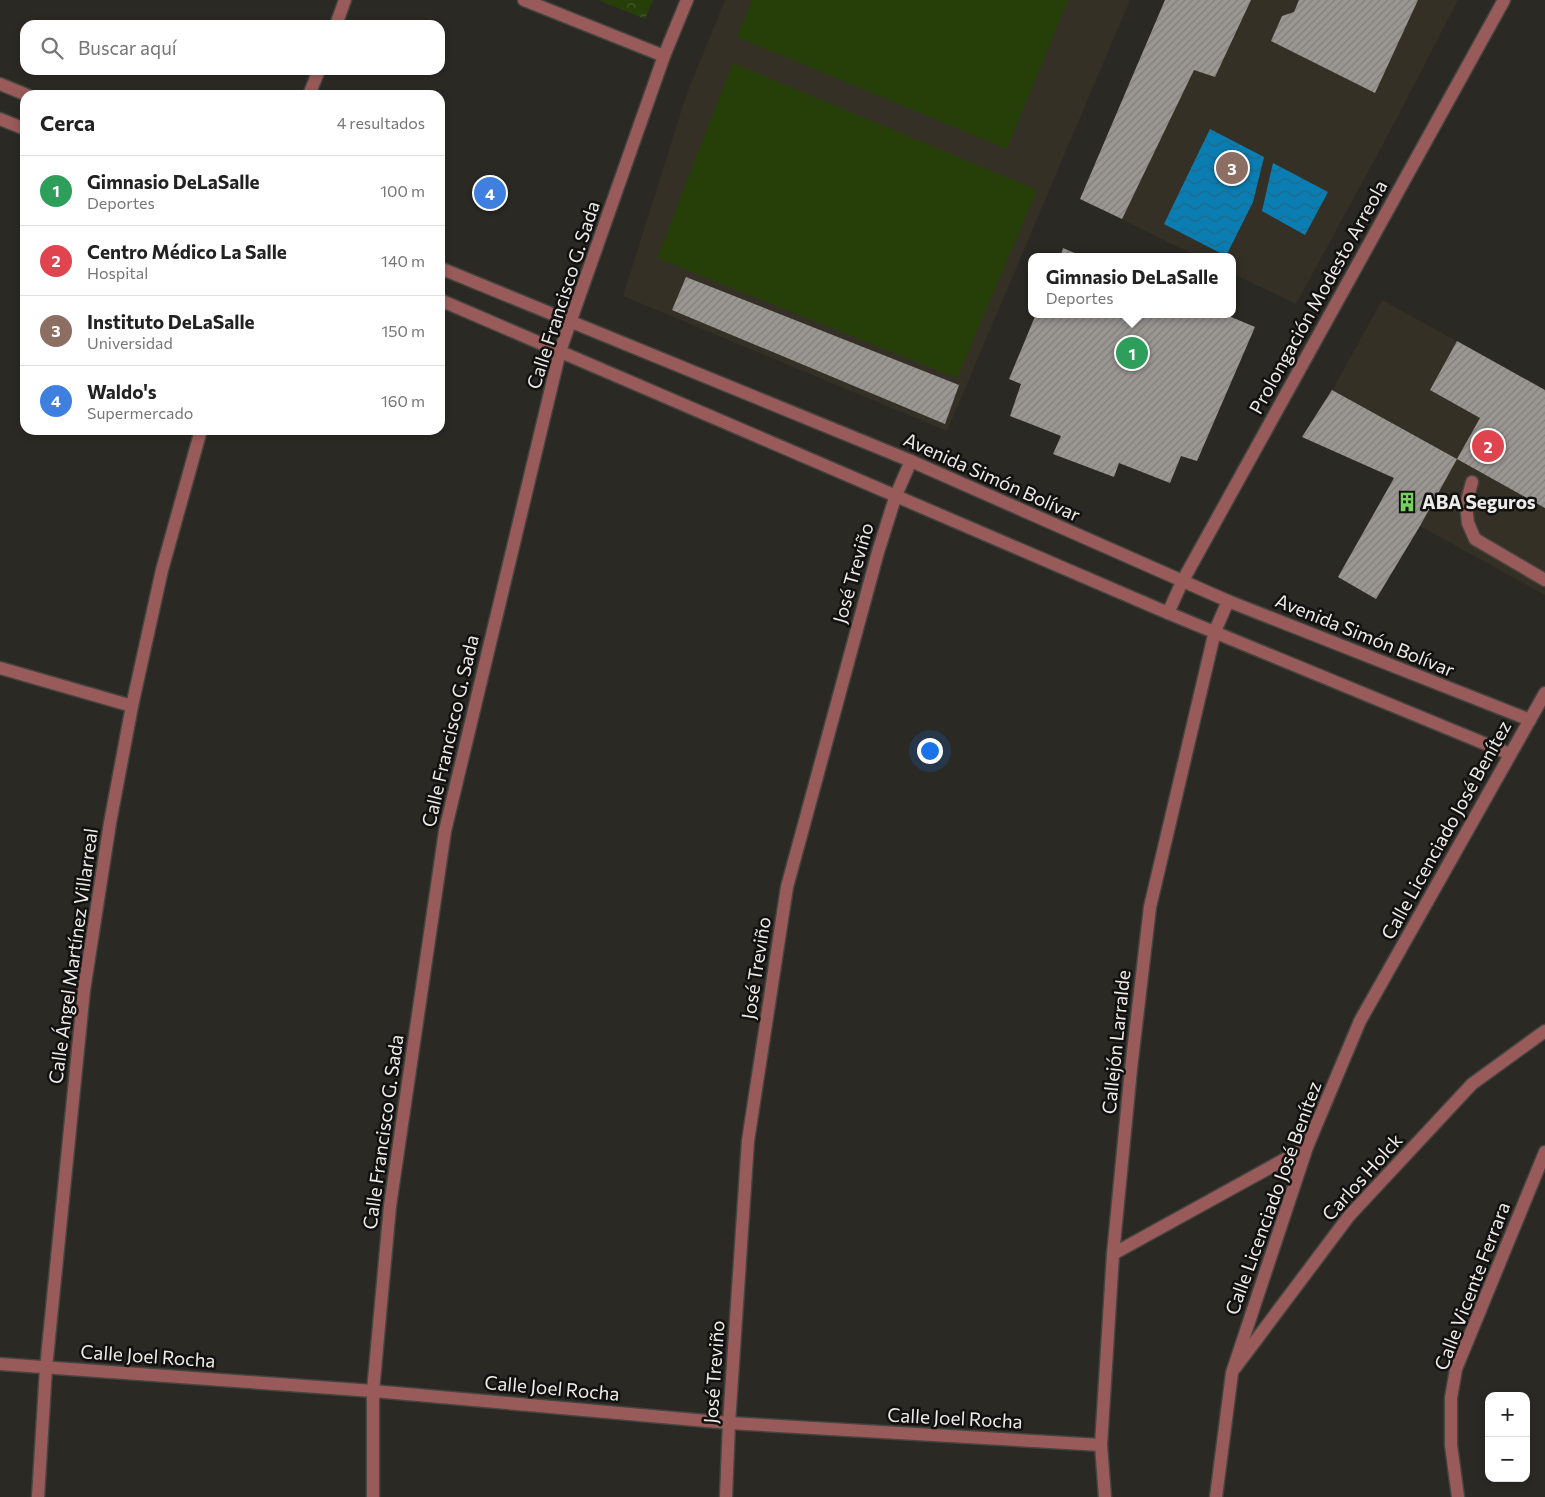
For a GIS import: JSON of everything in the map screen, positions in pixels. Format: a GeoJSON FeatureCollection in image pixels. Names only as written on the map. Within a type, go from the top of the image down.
{"type":"FeatureCollection","features":[{"type":"Feature","properties":{"kind":"street"},"geometry":{"type":"LineString","coordinates":[[338,20],[346,0]]}},
{"type":"Feature","properties":{"kind":"street"},"geometry":{"type":"LineString","coordinates":[[524,0],[664,56]]}},
{"type":"Feature","properties":{"kind":"street","name":"Calle Francisco G. Sada"},"geometry":{"type":"LineString","coordinates":[[373,1497],[373,1391],[390,1206],[445,831],[560,351],[664,56],[687,0]]}},
{"type":"Feature","properties":{"kind":"street","name":"Prolongación Modesto Arreola"},"geometry":{"type":"LineString","coordinates":[[1168,613],[1182,582],[1504,0]]}},
{"type":"Feature","properties":{"kind":"street"},"geometry":{"type":"LineString","coordinates":[[311,90],[316,75]]}},
{"type":"Feature","properties":{"kind":"street"},"geometry":{"type":"LineString","coordinates":[[0,84],[20,92]]}},
{"type":"Feature","properties":{"kind":"street"},"geometry":{"type":"LineString","coordinates":[[0,119],[20,127]]}},
{"type":"Feature","properties":{"kind":"street","name":"Avenida Simón Bolívar"},"geometry":{"type":"LineString","coordinates":[[445,270],[570,323],[911,461],[1182,582],[1530,720]]}},
{"type":"Feature","properties":{"kind":"street"},"geometry":{"type":"LineString","coordinates":[[445,302],[1168,613],[1510,754]]}},
{"type":"Feature","properties":{"kind":"street","name":"Calle Ángel Martínez Villarreal"},"geometry":{"type":"LineString","coordinates":[[38,1497],[46,1368],[84,990],[110,823],[132,706],[162,570],[200,435]]}},
{"type":"Feature","properties":{"kind":"street","name":"José Treviño"},"geometry":{"type":"LineString","coordinates":[[726,1497],[729,1423],[748,1141],[787,887],[878,552],[896,495],[911,461]]}},
{"type":"Feature","properties":{"kind":"street"},"geometry":{"type":"LineString","coordinates":[[1472,482],[1466,504],[1468,523],[1475,539],[1545,580]]}},
{"type":"Feature","properties":{"kind":"street","name":"Callejón Larralde"},"geometry":{"type":"LineString","coordinates":[[1105,1497],[1101,1445],[1113,1254],[1131,1069],[1150,907],[1215,631],[1228,601]]}},
{"type":"Feature","properties":{"kind":"street"},"geometry":{"type":"LineString","coordinates":[[0,668],[132,706]]}},
{"type":"Feature","properties":{"kind":"street","name":"Calle Licenciado José Benítez"},"geometry":{"type":"LineString","coordinates":[[1216,1497],[1232,1373],[1307,1148],[1360,1021],[1545,693]]}},
{"type":"Feature","properties":{"kind":"street","name":"Carlos Holck"},"geometry":{"type":"LineString","coordinates":[[1232,1373],[1349,1216],[1472,1084],[1545,1032]]}},
{"type":"Feature","properties":{"kind":"street"},"geometry":{"type":"LineString","coordinates":[[1113,1254],[1307,1148]]}},
{"type":"Feature","properties":{"kind":"street","name":"Calle Vicente Ferrara"},"geometry":{"type":"LineString","coordinates":[[1458,1497],[1451,1445],[1451,1398],[1456,1369],[1545,1152]]}},
{"type":"Feature","properties":{"kind":"street","name":"Calle Joel Rocha"},"geometry":{"type":"LineString","coordinates":[[0,1364],[373,1391],[729,1423],[1101,1445]]}},
{"type":"Feature","properties":{"kind":"shaded area"},"geometry":{"type":"Polygon","coordinates":[[[725,0],[1130,0],[947,431],[623,296],[686,96],[725,0]]]}},
{"type":"Feature","properties":{"kind":"shaded area"},"geometry":{"type":"Polygon","coordinates":[[[1165,0],[1458,0],[1387,137],[1296,304],[1236,275],[1236,253],[1191,253],[1080,199],[1165,0]]]}},
{"type":"Feature","properties":{"kind":"shaded area"},"geometry":{"type":"Polygon","coordinates":[[[1382,300],[1545,390],[1545,595],[1420,526],[1457,459],[1332,391],[1382,300]]]}},
{"type":"Feature","properties":{"kind":"green space"},"geometry":{"type":"Polygon","coordinates":[[[599,0],[653,0],[645,19],[599,0]]]}},
{"type":"Feature","properties":{"kind":"green space"},"geometry":{"type":"Polygon","coordinates":[[[752,0],[1068,0],[1007,149],[737,37],[752,0]]]}},
{"type":"Feature","properties":{"kind":"green space"},"geometry":{"type":"Polygon","coordinates":[[[733,63],[1037,190],[957,378],[657,258],[733,63]]]}},
{"type":"Feature","properties":{"kind":"water"},"geometry":{"type":"Polygon","coordinates":[[[1210,129],[1264,157],[1253,202],[1228,253],[1220,253],[1164,224],[1210,129]]]}},
{"type":"Feature","properties":{"kind":"water"},"geometry":{"type":"Polygon","coordinates":[[[1273,163],[1328,192],[1305,235],[1262,211],[1273,163]]]}},
{"type":"Feature","properties":{"kind":"building"},"geometry":{"type":"Polygon","coordinates":[[[1165,0],[1251,0],[1215,77],[1194,70],[1122,219],[1080,199],[1165,0]]]}},
{"type":"Feature","properties":{"kind":"building"},"geometry":{"type":"Polygon","coordinates":[[[1299,0],[1418,0],[1375,93],[1271,41],[1282,16],[1294,12],[1299,0]]]}},
{"type":"Feature","properties":{"kind":"building"},"geometry":{"type":"Polygon","coordinates":[[[1063,248],[1075,253],[1061,253],[1063,248]]]}},
{"type":"Feature","properties":{"kind":"building"},"geometry":{"type":"Polygon","coordinates":[[[686,277],[959,385],[945,424],[672,310],[686,277]]]}},
{"type":"Feature","properties":{"kind":"building"},"geometry":{"type":"Polygon","coordinates":[[[1034,318],[1234,318],[1255,327],[1197,461],[1181,456],[1170,483],[1119,463],[1114,477],[1053,454],[1061,436],[1010,416],[1021,384],[1009,379],[1034,318]]]}},
{"type":"Feature","properties":{"kind":"building"},"geometry":{"type":"Polygon","coordinates":[[[1457,341],[1545,390],[1545,508],[1457,459],[1480,418],[1430,390],[1457,341]]]}},
{"type":"Feature","properties":{"kind":"building","name":"ABA Seguros"},"geometry":{"type":"Polygon","coordinates":[[[1332,390],[1457,459],[1420,526],[1376,599],[1338,577],[1394,478],[1302,437],[1332,390]]]}},
{"type":"Feature","properties":{"kind":"place","name":"Instituto DeLaSalle"},"geometry":{"type":"Point","coordinates":[1232,168]}},
{"type":"Feature","properties":{"kind":"place","name":"Waldo's"},"geometry":{"type":"Point","coordinates":[490,193]}},
{"type":"Feature","properties":{"kind":"place","name":"Gimnasio DeLaSalle"},"geometry":{"type":"Point","coordinates":[1132,353]}},
{"type":"Feature","properties":{"kind":"place","name":"Centro Médico La Salle"},"geometry":{"type":"Point","coordinates":[1488,446]}},
{"type":"Feature","properties":{"kind":"place","name":"ABA Seguros"},"geometry":{"type":"Point","coordinates":[1407,502]}}]}
